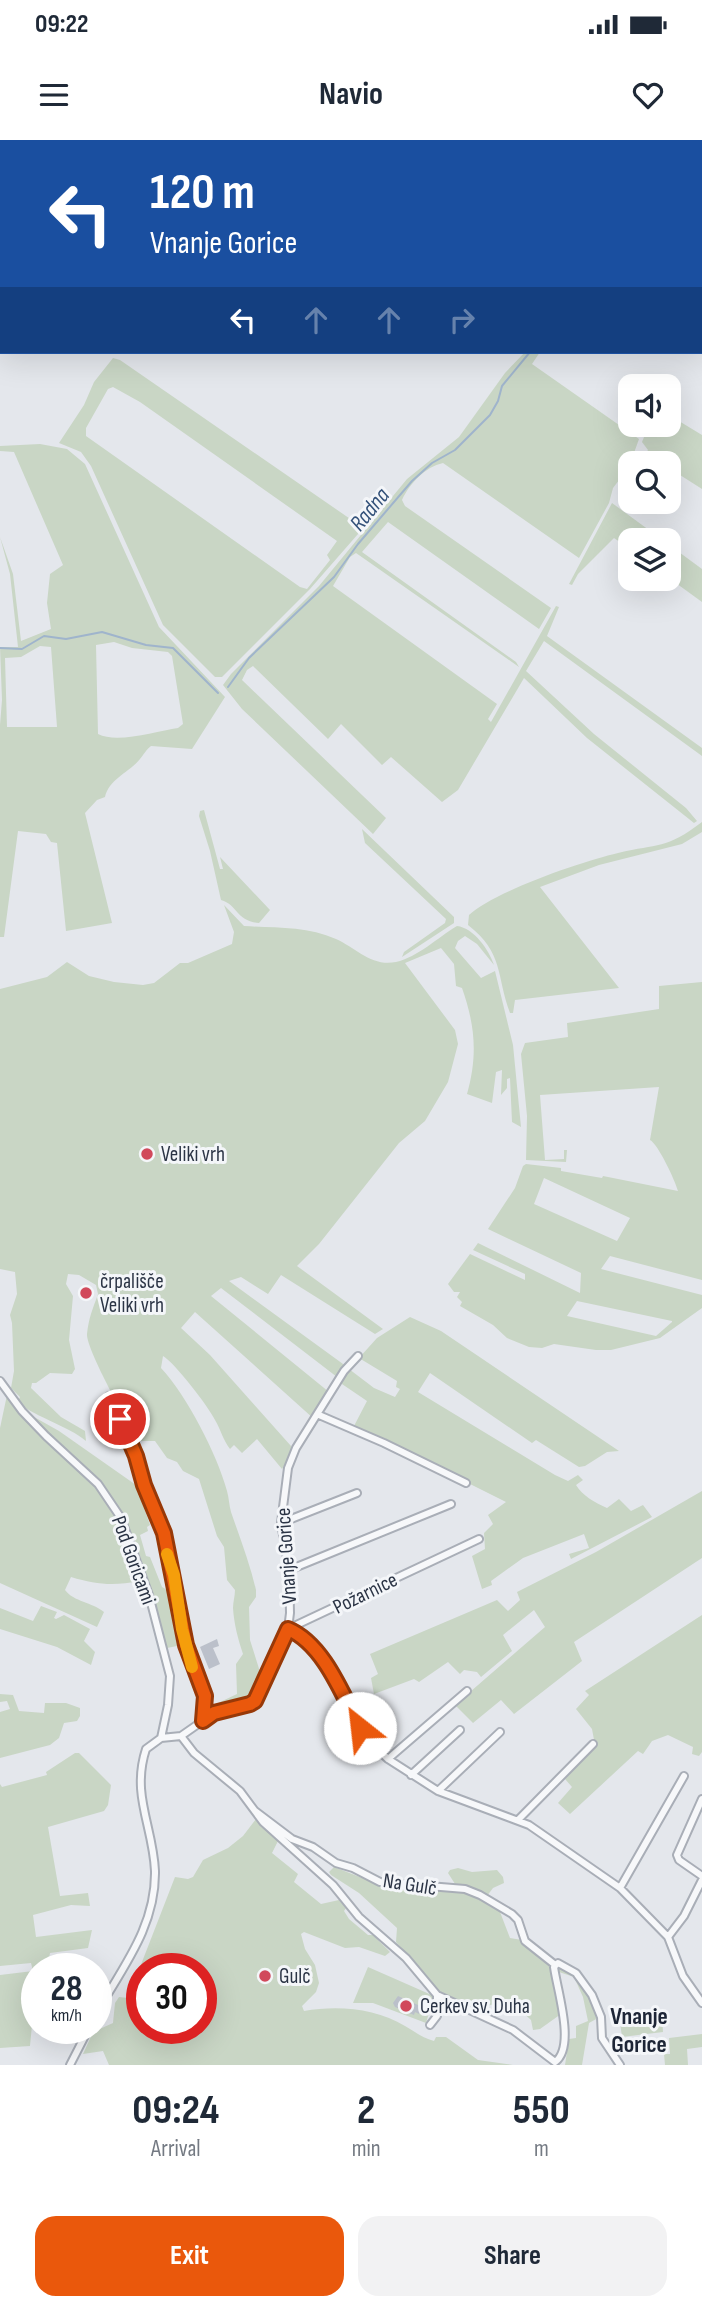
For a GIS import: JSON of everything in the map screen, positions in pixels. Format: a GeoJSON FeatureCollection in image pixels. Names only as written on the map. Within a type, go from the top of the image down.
{"type":"FeatureCollection","features":[{"type":"Feature","properties":{"kind":"street","name":"Vnanje Gorice"},"geometry":{"type":"LineString","coordinates":[[161,1738],[181,1736],[214,1713],[255,1701],[288,1629],[292,1598],[281,1523],[288,1468],[296,1448],[344,1371],[358,1356]]}},
{"type":"Feature","properties":{"kind":"street","name":"Pod Goricami"},"geometry":{"type":"LineString","coordinates":[[0,1381],[22,1411],[98,1484],[121,1518],[149,1595],[170,1676],[168,1705],[161,1738]]}},
{"type":"Feature","properties":{"kind":"street"},"geometry":{"type":"LineString","coordinates":[[109,1396],[136,1456],[144,1485],[164,1533],[186,1645],[205,1696],[203,1721]]}},
{"type":"Feature","properties":{"kind":"street"},"geometry":{"type":"LineString","coordinates":[[319,1415],[466,1483]]}},
{"type":"Feature","properties":{"kind":"street"},"geometry":{"type":"LineString","coordinates":[[281,1523],[357,1493]]}},
{"type":"Feature","properties":{"kind":"street"},"geometry":{"type":"LineString","coordinates":[[289,1570],[451,1504]]}},
{"type":"Feature","properties":{"kind":"street","name":"Požarnice"},"geometry":{"type":"LineString","coordinates":[[288,1629],[479,1539]]}},
{"type":"Feature","properties":{"kind":"street"},"geometry":{"type":"LineString","coordinates":[[288,1629],[305,1640],[324,1663],[368,1741],[388,1759],[438,1791],[518,1820],[540,1832],[620,1888],[668,1937],[683,1976],[702,2003]]}},
{"type":"Feature","properties":{"kind":"street"},"geometry":{"type":"LineString","coordinates":[[388,1759],[467,1691]]}},
{"type":"Feature","properties":{"kind":"street"},"geometry":{"type":"LineString","coordinates":[[411,1775],[460,1730]]}},
{"type":"Feature","properties":{"kind":"street"},"geometry":{"type":"LineString","coordinates":[[438,1791],[500,1732]]}},
{"type":"Feature","properties":{"kind":"street","name":"Na Gulč"},"geometry":{"type":"LineString","coordinates":[[181,1736],[194,1753],[240,1791],[263,1822],[333,1885],[359,1917],[406,1958],[436,1995]]}},
{"type":"Feature","properties":{"kind":"street"},"geometry":{"type":"LineString","coordinates":[[112,1989],[132,1957],[152,1900],[155,1872],[150,1832],[140,1796],[140,1782],[146,1749],[161,1738]]}},
{"type":"Feature","properties":{"kind":"street"},"geometry":{"type":"LineString","coordinates":[[518,1820],[593,1744]]}},
{"type":"Feature","properties":{"kind":"street"},"geometry":{"type":"LineString","coordinates":[[620,1888],[684,1776]]}},
{"type":"Feature","properties":{"kind":"street"},"geometry":{"type":"LineString","coordinates":[[668,1937],[684,1916],[702,1878],[679,1860],[677,1851],[702,1799]]}},
{"type":"Feature","properties":{"kind":"street","name":"Na Gulč"},"geometry":{"type":"LineString","coordinates":[[253,1810],[292,1839],[313,1847],[336,1863],[353,1868],[380,1882],[466,1889],[512,1914],[518,1920],[525,1941],[554,1964],[558,1963],[576,1973],[587,1986],[597,2005],[606,2047],[620,2065]]}},
{"type":"Feature","properties":{"kind":"street"},"geometry":{"type":"LineString","coordinates":[[430,2025],[437,2016],[436,1995],[513,2030],[555,2062],[561,2057],[566,2038],[554,1964]]}},
{"type":"Feature","properties":{"kind":"street"},"geometry":{"type":"LineString","coordinates":[[70,2065],[81,2044]]}},
{"type":"Feature","properties":{"kind":"green space"},"geometry":{"type":"Polygon","coordinates":[[[523,354],[539,354],[532,364],[618,424],[618,437],[639,439],[635,451],[618,451],[618,481],[579,558],[443,463],[430,468],[419,477],[402,500],[405,506],[551,608],[539,629],[388,522],[362,552],[516,662],[519,667],[356,553],[350,557],[333,586],[497,704],[488,719],[491,722],[556,606],[559,607],[547,636],[702,748],[702,756],[544,641],[526,671],[594,734],[686,808],[697,821],[694,823],[587,738],[524,678],[458,790],[442,802],[391,757],[382,765],[341,724],[328,739],[253,666],[247,670],[242,680],[386,818],[373,834],[242,709],[223,685],[319,586],[407,479],[459,437],[505,373],[523,354]]]}},
{"type":"Feature","properties":{"kind":"green space"},"geometry":{"type":"Polygon","coordinates":[[[113,358],[120,360],[359,525],[365,526],[310,589],[222,677],[215,677],[163,625],[91,466],[81,452],[59,443],[84,405],[94,382],[113,358]],[[113,387],[108,389],[86,428],[86,436],[300,587],[307,589],[330,560],[327,555],[337,541],[140,402],[113,387]]]}},
{"type":"Feature","properties":{"kind":"green space"},"geometry":{"type":"Polygon","coordinates":[[[681,422],[702,435],[702,489],[681,476],[681,451],[647,451],[642,442],[644,437],[681,437],[681,422]]]}},
{"type":"Feature","properties":{"kind":"green space"},"geometry":{"type":"Polygon","coordinates":[[[40,444],[67,449],[85,464],[159,627],[225,697],[192,749],[151,746],[136,764],[115,780],[105,797],[97,800],[85,813],[112,923],[66,931],[57,843],[51,842],[46,834],[18,831],[4,937],[0,937],[0,647],[18,647],[10,574],[0,537],[13,574],[21,641],[51,629],[47,603],[50,574],[63,565],[14,452],[0,451],[0,446],[40,444]],[[114,642],[96,645],[98,734],[116,738],[178,728],[183,724],[172,656],[168,652],[132,648],[114,642]],[[40,646],[21,657],[5,658],[7,727],[57,727],[51,647],[40,646]]]}},
{"type":"Feature","properties":{"kind":"green space"},"geometry":{"type":"Polygon","coordinates":[[[612,503],[618,507],[618,514],[627,514],[646,528],[618,528],[618,541],[614,538],[578,574],[572,585],[569,584],[612,503]]]}},
{"type":"Feature","properties":{"kind":"green space"},"geometry":{"type":"Polygon","coordinates":[[[681,554],[702,569],[702,602],[681,587],[681,554]]]}},
{"type":"Feature","properties":{"kind":"green space"},"geometry":{"type":"Polygon","coordinates":[[[204,810],[220,869],[223,869],[220,857],[270,910],[259,923],[241,916],[231,905],[221,900],[199,816],[200,811],[204,810]]]}},
{"type":"Feature","properties":{"kind":"green space"},"geometry":{"type":"Polygon","coordinates":[[[702,822],[702,832],[682,844],[599,865],[540,887],[619,988],[515,1000],[513,1013],[510,1013],[493,955],[480,935],[468,925],[469,915],[497,897],[539,878],[603,857],[662,844],[702,822]]]}},
{"type":"Feature","properties":{"kind":"green space"},"geometry":{"type":"Polygon","coordinates":[[[362,829],[454,917],[454,923],[402,957],[404,952],[445,923],[446,919],[365,843],[362,829]]]}},
{"type":"Feature","properties":{"kind":"green space"},"geometry":{"type":"Polygon","coordinates":[[[224,905],[244,926],[314,932],[336,939],[379,962],[387,963],[412,956],[457,926],[475,935],[489,953],[494,965],[477,944],[465,936],[458,941],[455,948],[481,978],[495,971],[513,1045],[521,1127],[512,1122],[510,1078],[507,1079],[507,1088],[501,1095],[502,1070],[496,1072],[492,1103],[467,1094],[473,1066],[474,1040],[462,988],[456,986],[454,964],[441,948],[405,963],[455,1030],[458,1044],[448,1082],[425,1121],[399,1143],[319,1244],[297,1266],[383,1329],[375,1334],[281,1275],[268,1294],[241,1277],[229,1281],[343,1364],[346,1367],[337,1377],[221,1288],[211,1296],[329,1392],[314,1419],[195,1312],[181,1328],[210,1355],[291,1446],[293,1450],[282,1469],[257,1439],[242,1453],[234,1445],[230,1449],[206,1405],[163,1356],[161,1368],[191,1409],[216,1460],[256,1590],[256,1597],[249,1607],[250,1640],[261,1675],[252,1699],[219,1708],[218,1703],[237,1694],[236,1664],[243,1654],[236,1631],[233,1606],[235,1590],[227,1580],[224,1547],[217,1536],[199,1479],[183,1471],[177,1462],[167,1458],[155,1441],[140,1441],[100,1371],[87,1334],[98,1294],[96,1285],[79,1275],[68,1274],[66,1284],[73,1296],[69,1340],[75,1369],[72,1374],[50,1373],[32,1383],[31,1388],[61,1417],[85,1431],[86,1441],[23,1406],[18,1401],[20,1397],[11,1388],[14,1371],[10,1315],[17,1294],[15,1272],[0,1269],[0,989],[47,977],[67,962],[89,976],[114,982],[143,985],[154,983],[180,963],[188,963],[232,944],[234,932],[224,905]]]}},
{"type":"Feature","properties":{"kind":"green space"},"geometry":{"type":"Polygon","coordinates":[[[702,982],[702,1280],[610,1256],[601,1269],[702,1295],[702,1308],[660,1338],[611,1350],[554,1344],[542,1348],[529,1347],[507,1338],[493,1325],[460,1306],[462,1302],[457,1297],[460,1292],[454,1292],[448,1284],[470,1254],[525,1280],[525,1274],[473,1250],[478,1243],[580,1293],[581,1273],[488,1229],[515,1188],[523,1166],[526,1164],[561,1168],[561,1171],[602,1178],[603,1176],[678,1191],[662,1155],[650,1140],[659,1087],[540,1095],[545,1160],[564,1159],[564,1150],[567,1150],[566,1162],[526,1160],[527,1116],[521,1054],[525,1043],[568,1037],[567,1023],[659,1009],[659,986],[702,982]],[[544,1178],[534,1204],[617,1241],[630,1218],[544,1178]],[[577,1301],[567,1316],[656,1336],[672,1322],[672,1321],[577,1301]]]}},
{"type":"Feature","properties":{"kind":"green space"},"geometry":{"type":"Polygon","coordinates":[[[410,1317],[441,1331],[619,1451],[607,1452],[579,1467],[536,1440],[532,1443],[430,1373],[418,1392],[555,1475],[568,1481],[578,1475],[583,1480],[576,1485],[585,1496],[607,1508],[619,1499],[631,1511],[643,1505],[652,1517],[571,1559],[569,1554],[589,1548],[584,1534],[523,1558],[491,1581],[492,1585],[482,1589],[472,1556],[485,1549],[484,1533],[493,1524],[488,1515],[506,1502],[354,1426],[367,1401],[339,1382],[349,1369],[374,1388],[395,1397],[400,1389],[396,1387],[397,1381],[359,1358],[377,1338],[410,1317]]]}},
{"type":"Feature","properties":{"kind":"green space"},"geometry":{"type":"Polygon","coordinates":[[[7,1395],[28,1420],[97,1488],[112,1509],[123,1532],[140,1581],[106,1584],[71,1577],[65,1590],[73,1597],[104,1612],[97,1627],[0,1583],[0,1428],[7,1395]]]}},
{"type":"Feature","properties":{"kind":"green space"},"geometry":{"type":"Polygon","coordinates":[[[27,1413],[59,1431],[136,1485],[150,1525],[147,1527],[148,1531],[140,1535],[146,1556],[150,1557],[162,1587],[168,1591],[175,1605],[178,1621],[177,1646],[167,1648],[143,1565],[116,1504],[96,1478],[27,1413]]]}},
{"type":"Feature","properties":{"kind":"green space"},"geometry":{"type":"Polygon","coordinates":[[[702,1491],[702,1558],[574,1642],[582,1661],[514,1714],[501,1700],[473,1723],[455,1705],[545,1627],[534,1610],[503,1635],[512,1651],[481,1677],[477,1672],[464,1670],[460,1674],[448,1662],[419,1682],[414,1679],[374,1694],[371,1678],[378,1674],[370,1654],[497,1600],[508,1611],[520,1600],[517,1592],[596,1552],[702,1491]]]}},
{"type":"Feature","properties":{"kind":"green space"},"geometry":{"type":"Polygon","coordinates":[[[41,1606],[57,1612],[54,1618],[56,1619],[64,1615],[90,1629],[84,1641],[95,1652],[91,1665],[57,1647],[0,1629],[0,1608],[33,1621],[41,1606]]]}},
{"type":"Feature","properties":{"kind":"green space"},"geometry":{"type":"Polygon","coordinates":[[[702,1615],[702,1752],[699,1756],[692,1754],[693,1747],[668,1735],[652,1741],[643,1754],[638,1751],[570,1814],[558,1803],[572,1787],[565,1779],[595,1745],[592,1729],[576,1709],[589,1695],[585,1691],[702,1615]]]}},
{"type":"Feature","properties":{"kind":"green space"},"geometry":{"type":"Polygon","coordinates":[[[0,1694],[13,1695],[19,1711],[44,1713],[45,1703],[66,1703],[80,1708],[80,1716],[77,1721],[64,1723],[59,1738],[50,1745],[0,1758],[0,1712],[10,1709],[7,1701],[0,1702],[0,1694]]]}},
{"type":"Feature","properties":{"kind":"green space"},"geometry":{"type":"Polygon","coordinates":[[[79,1753],[111,1785],[108,1805],[104,1811],[48,1827],[60,1896],[88,1893],[90,1906],[71,1905],[33,1915],[36,1937],[92,1930],[88,1948],[50,1953],[21,1953],[21,1964],[0,1966],[0,1784],[2,1787],[47,1775],[46,1772],[79,1753]]]}},
{"type":"Feature","properties":{"kind":"green space"},"geometry":{"type":"Polygon","coordinates":[[[256,1819],[278,1841],[272,1853],[298,1874],[294,1882],[321,1904],[339,1900],[346,1908],[344,1911],[349,1919],[368,1935],[373,1935],[390,1952],[385,1956],[359,1947],[345,1948],[304,1932],[301,1934],[305,1949],[315,1965],[319,1983],[316,1992],[302,2006],[304,2011],[343,2008],[382,2015],[430,2040],[446,2037],[478,2060],[513,2065],[109,2065],[103,2051],[83,2054],[88,2044],[112,2044],[115,2003],[119,1997],[126,1998],[126,2044],[217,2044],[217,1953],[145,1953],[175,1877],[193,1877],[203,1860],[228,1848],[243,1836],[256,1819]]]}},
{"type":"Feature","properties":{"kind":"green space"},"geometry":{"type":"Polygon","coordinates":[[[334,1867],[383,1886],[465,1891],[479,1897],[500,1912],[510,1938],[522,1940],[549,1964],[561,2014],[540,2029],[533,2030],[531,2020],[508,1999],[479,2009],[437,1990],[396,1942],[397,1928],[359,1893],[331,1875],[329,1872],[334,1867]]]}},
{"type":"Feature","properties":{"kind":"green space"},"geometry":{"type":"Polygon","coordinates":[[[458,1868],[472,1872],[497,1870],[504,1883],[493,1888],[487,1896],[457,1887],[448,1873],[458,1868]]]}},
{"type":"Feature","properties":{"kind":"green space"},"geometry":{"type":"Polygon","coordinates":[[[557,1964],[572,1974],[583,1986],[598,2018],[589,2023],[582,2065],[565,2065],[569,2039],[576,2038],[576,2026],[588,2021],[583,1997],[574,1977],[556,1971],[557,1964]]]}},
{"type":"Feature","properties":{"kind":"green space"},"geometry":{"type":"Polygon","coordinates":[[[368,1967],[434,1996],[426,2023],[373,2003],[353,2003],[368,1967]]]}},
{"type":"Feature","properties":{"kind":"green space"},"geometry":{"type":"Polygon","coordinates":[[[21,1972],[21,2044],[30,2046],[0,2048],[0,1975],[21,1972]]]}},
{"type":"Feature","properties":{"kind":"green space"},"geometry":{"type":"Polygon","coordinates":[[[662,2017],[663,2032],[622,2037],[620,2022],[662,2017]]]}},
{"type":"Feature","properties":{"kind":"green space"},"geometry":{"type":"Polygon","coordinates":[[[702,2034],[702,2047],[687,2049],[688,2065],[665,2065],[664,2054],[670,2054],[669,2038],[702,2034]]]}},
{"type":"Feature","properties":{"kind":"building"},"geometry":{"type":"Polygon","coordinates":[[[217,1639],[219,1646],[213,1648],[220,1664],[209,1669],[200,1647],[217,1639]]]}},
{"type":"Feature","properties":{"kind":"building","name":"Cerkev sv. Duha"},"geometry":{"type":"Polygon","coordinates":[[[398,1996],[418,2005],[421,2008],[419,2014],[415,2012],[414,2015],[395,2007],[393,2003],[398,1996]]]}},
{"type":"Feature","properties":{"kind":"waterway","name":"Radna"},"geometry":{"type":"LineString","coordinates":[[228,687],[249,658],[334,577],[358,544],[412,481],[432,463],[455,450],[490,415],[502,386],[528,354]]}},
{"type":"Feature","properties":{"kind":"waterway","name":"Radna"},"geometry":{"type":"LineString","coordinates":[[0,648],[22,649],[44,636],[66,639],[102,632],[146,645],[173,648],[218,693]]}},
{"type":"Feature","properties":{"kind":"slow traffic"},"geometry":{"type":"LineString","coordinates":[[167,1554],[174,1575],[182,1629],[192,1667]]}},
{"type":"Feature","properties":{"kind":"place","name":"Veliki vrh"},"geometry":{"type":"Point","coordinates":[147,1154]}},
{"type":"Feature","properties":{"kind":"place","name":"črpališče Veliki vrh"},"geometry":{"type":"Point","coordinates":[86,1293]}},
{"type":"Feature","properties":{"kind":"place","name":"Gulč"},"geometry":{"type":"Point","coordinates":[265,1976]}},
{"type":"Feature","properties":{"kind":"place","name":"Cerkev sv. Duha"},"geometry":{"type":"Point","coordinates":[406,2006]}},
{"type":"Feature","properties":{"kind":"district","name":"Vnanje Gorice"},"geometry":{"type":"Point","coordinates":[639,2030]}},
{"type":"Feature","properties":{"kind":"route"},"geometry":{"type":"LineString","coordinates":[[120,1419],[164,1533],[190,1662],[205,1696],[203,1721],[214,1713],[255,1701],[282,1637],[288,1629],[305,1640],[324,1663],[360,1728]]}}]}
